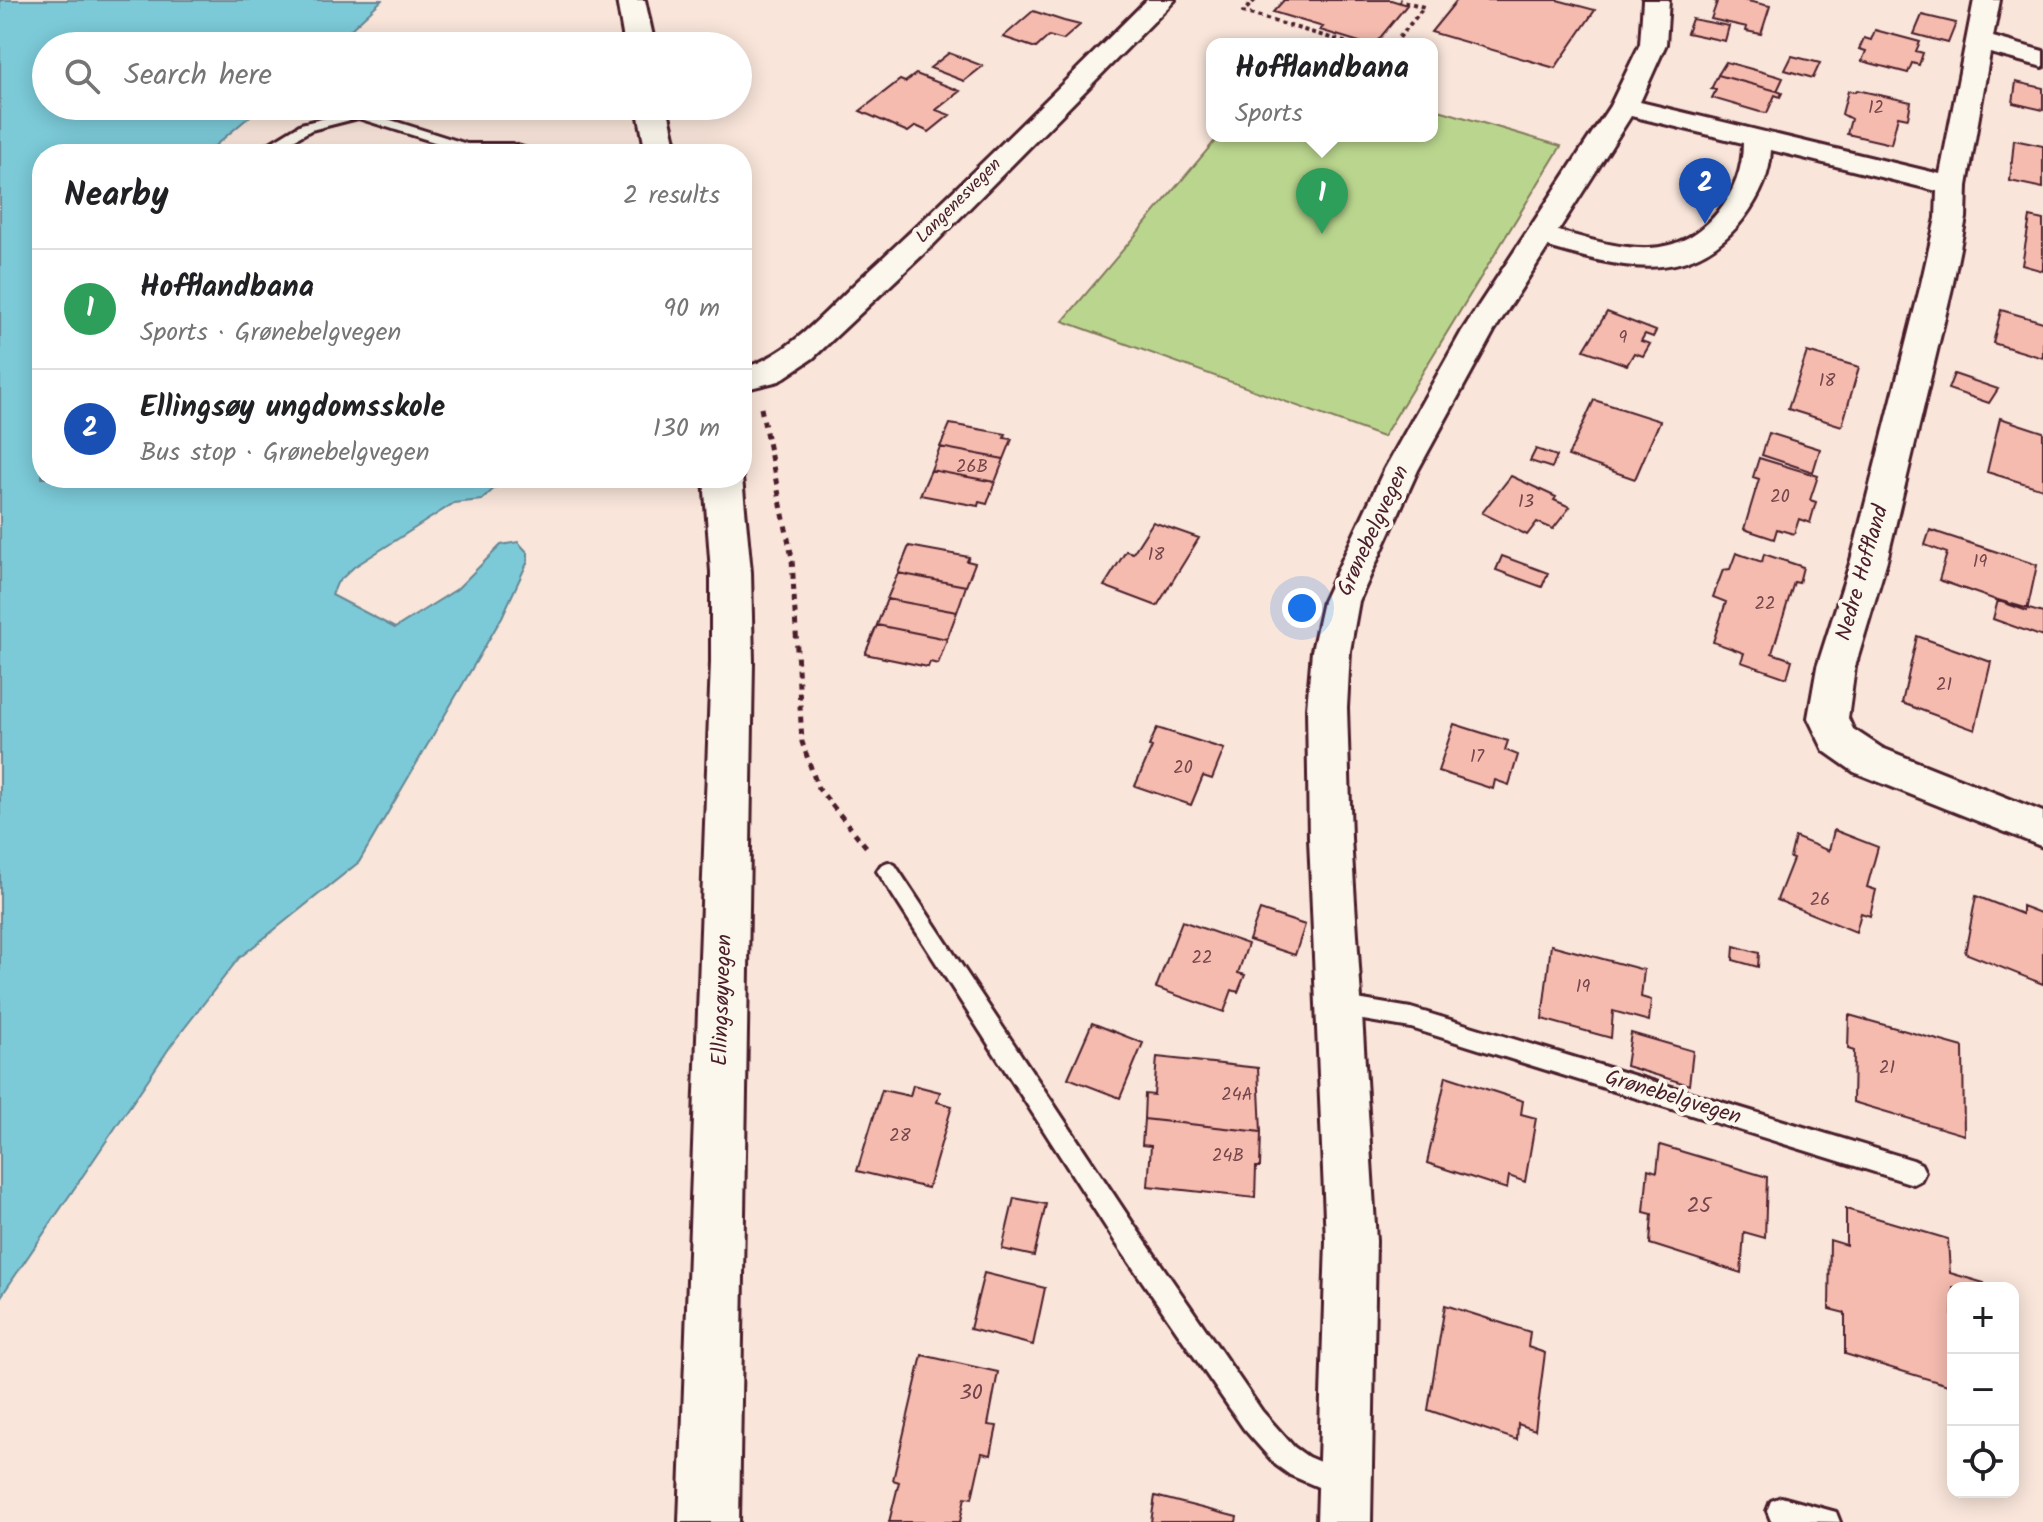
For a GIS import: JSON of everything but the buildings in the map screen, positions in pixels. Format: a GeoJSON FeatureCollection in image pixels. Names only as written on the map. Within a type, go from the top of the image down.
{"type":"FeatureCollection","features":[{"type":"Feature","properties":{"kind":"main road"},"geometry":{"type":"LineString","coordinates":[[631,0],[637,32]]}},
{"type":"Feature","properties":{"kind":"main road"},"geometry":{"type":"LineString","coordinates":[[655,120],[660,144]]}},
{"type":"Feature","properties":{"kind":"main road","name":"Ellingsøyvegen"},"geometry":{"type":"LineString","coordinates":[[709,1522],[732,662],[731,572],[724,488]]}},
{"type":"Feature","properties":{"kind":"street","name":"Langenesvegen"},"geometry":{"type":"LineString","coordinates":[[752,377],[776,369],[802,350],[923,237],[1162,0]]}},
{"type":"Feature","properties":{"kind":"street","name":"Grønebelgvegen"},"geometry":{"type":"LineString","coordinates":[[1344,1504],[1351,1241],[1327,708],[1331,651],[1341,601],[1401,470],[1478,331],[1624,106],[1653,44],[1656,0]]}},
{"type":"Feature","properties":{"kind":"street","name":"Nedre Hoffland"},"geometry":{"type":"LineString","coordinates":[[1987,0],[1952,186],[1951,218],[1936,288],[1869,560],[1836,667],[1828,718],[1838,740],[1868,760],[2043,830]]}},
{"type":"Feature","properties":{"kind":"street"},"geometry":{"type":"LineString","coordinates":[[1978,41],[2043,59]]}},
{"type":"Feature","properties":{"kind":"street"},"geometry":{"type":"LineString","coordinates":[[1624,106],[1952,186]]}},
{"type":"Feature","properties":{"kind":"street"},"geometry":{"type":"LineString","coordinates":[[1539,235],[1620,256],[1654,259],[1694,251],[1725,226],[1746,192],[1758,155],[1757,138]]}},
{"type":"Feature","properties":{"kind":"lane"},"geometry":{"type":"LineString","coordinates":[[276,144],[306,127],[335,120]]}},
{"type":"Feature","properties":{"kind":"lane"},"geometry":{"type":"LineString","coordinates":[[378,120],[453,144]]}},
{"type":"Feature","properties":{"kind":"lane"},"geometry":{"type":"LineString","coordinates":[[888,871],[1125,1234],[1253,1420],[1285,1456],[1344,1504]]}},
{"type":"Feature","properties":{"kind":"lane","name":"Grønebelgvegen"},"geometry":{"type":"LineString","coordinates":[[1339,1006],[1411,1018],[1913,1172]]}},
{"type":"Feature","properties":{"kind":"lane"},"geometry":{"type":"LineString","coordinates":[[1781,1511],[1826,1522]]}},
{"type":"Feature","properties":{"kind":"path"},"geometry":{"type":"LineString","coordinates":[[1255,0],[1243,12],[1331,38]]}},
{"type":"Feature","properties":{"kind":"path"},"geometry":{"type":"LineString","coordinates":[[1399,0],[1424,7],[1399,38]]}},
{"type":"Feature","properties":{"kind":"path"},"geometry":{"type":"LineString","coordinates":[[752,393],[788,527],[802,742],[818,788],[842,821],[888,871]]}},
{"type":"Feature","properties":{"kind":"green space"},"geometry":{"type":"Polygon","coordinates":[[[1438,110],[1561,146],[1383,437],[1063,321],[1214,142],[1438,142],[1438,110]]]}},
{"type":"Feature","properties":{"kind":"water"},"geometry":{"type":"Polygon","coordinates":[[[0,0],[382,0],[348,32],[32,32],[32,120],[245,120],[217,144],[32,144],[32,488],[495,488],[482,500],[454,503],[354,567],[337,583],[332,595],[395,628],[457,589],[501,545],[518,542],[528,553],[528,561],[502,617],[359,862],[239,958],[172,1044],[0,1298],[0,0]]]}},
{"type":"Feature","properties":{"kind":"place","name":"Ellingsøy ungdomsskole"},"geometry":{"type":"Point","coordinates":[1705,224]}},
{"type":"Feature","properties":{"kind":"place","name":"Hofflandbana"},"geometry":{"type":"Point","coordinates":[1322,234]}}]}
